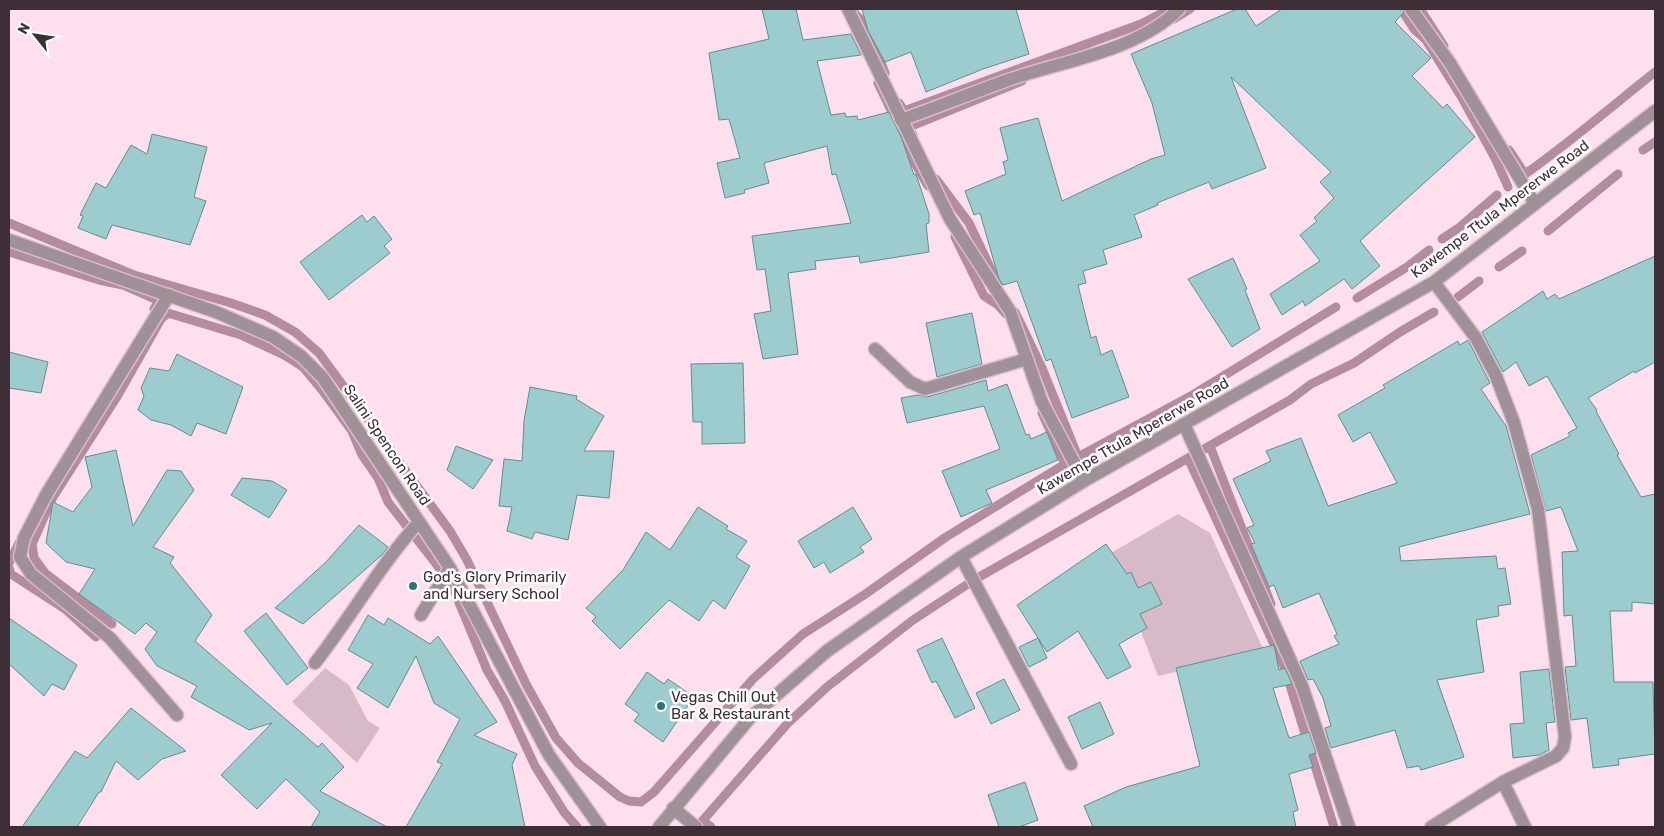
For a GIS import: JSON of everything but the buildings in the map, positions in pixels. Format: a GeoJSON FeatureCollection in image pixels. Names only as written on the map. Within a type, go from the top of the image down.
{"type":"FeatureCollection","features":[{"type":"Feature","properties":{"kind":"street"},"geometry":{"type":"LineString","coordinates":[[848,9],[873,56],[901,120],[950,219],[1010,311],[1042,402],[1084,481]]}},
{"type":"Feature","properties":{"kind":"street"},"geometry":{"type":"LineString","coordinates":[[901,120],[1010,80],[1076,60],[1143,35],[1168,20],[1179,9]]}},
{"type":"Feature","properties":{"kind":"street"},"geometry":{"type":"LineString","coordinates":[[1411,9],[1450,63],[1535,204]]}},
{"type":"Feature","properties":{"kind":"street","name":"Kawempe Ttula Mpererwe Road"},"geometry":{"type":"LineString","coordinates":[[659,827],[750,718],[827,651],[962,557],[1084,481],[1434,282],[1655,112]]}},
{"type":"Feature","properties":{"kind":"street","name":"Salini Spencon Road"},"geometry":{"type":"LineString","coordinates":[[9,240],[216,312],[273,337],[301,356],[323,378],[450,568],[549,755],[600,827]]}},
{"type":"Feature","properties":{"kind":"street"},"geometry":{"type":"LineString","coordinates":[[1432,827],[1503,782],[1556,756],[1563,748],[1565,737],[1538,509],[1514,423],[1496,376],[1476,338],[1434,282]]}},
{"type":"Feature","properties":{"kind":"street"},"geometry":{"type":"LineString","coordinates":[[169,295],[46,495],[24,538],[20,557],[31,574],[116,644],[177,715]]}},
{"type":"Feature","properties":{"kind":"street"},"geometry":{"type":"LineString","coordinates":[[875,349],[910,382],[925,389],[1027,359]]}},
{"type":"Feature","properties":{"kind":"street"},"geometry":{"type":"LineString","coordinates":[[1184,424],[1302,686],[1349,827]]}},
{"type":"Feature","properties":{"kind":"street"},"geometry":{"type":"LineString","coordinates":[[315,663],[405,538],[419,522]]}},
{"type":"Feature","properties":{"kind":"street"},"geometry":{"type":"LineString","coordinates":[[962,557],[1070,764]]}},
{"type":"Feature","properties":{"kind":"street"},"geometry":{"type":"LineString","coordinates":[[421,615],[450,568]]}},
{"type":"Feature","properties":{"kind":"street"},"geometry":{"type":"LineString","coordinates":[[1503,782],[1524,827]]}},
{"type":"Feature","properties":{"kind":"street"},"geometry":{"type":"LineString","coordinates":[[673,808],[696,827]]}},
{"type":"Feature","properties":{"kind":"shaded area"},"geometry":{"type":"Polygon","coordinates":[[[1178,514],[1210,533],[1264,651],[1158,676],[1111,553],[1178,514]]]}},
{"type":"Feature","properties":{"kind":"shaded area"},"geometry":{"type":"Polygon","coordinates":[[[325,668],[349,685],[368,721],[380,728],[357,763],[292,702],[325,668]]]}},
{"type":"Feature","properties":{"kind":"waterway"},"geometry":{"type":"LineString","coordinates":[[899,103],[904,111],[1141,24],[1170,9]]}},
{"type":"Feature","properties":{"kind":"waterway"},"geometry":{"type":"LineString","coordinates":[[1174,19],[1190,9]]}},
{"type":"Feature","properties":{"kind":"waterway"},"geometry":{"type":"LineString","coordinates":[[1401,9],[1414,29],[1426,40],[1461,96],[1495,158],[1508,187]]}},
{"type":"Feature","properties":{"kind":"waterway"},"geometry":{"type":"LineString","coordinates":[[1420,9],[1444,46]]}},
{"type":"Feature","properties":{"kind":"waterway"},"geometry":{"type":"LineString","coordinates":[[852,10],[869,30],[885,73]]}},
{"type":"Feature","properties":{"kind":"waterway"},"geometry":{"type":"LineString","coordinates":[[1521,177],[1572,139],[1655,72]]}},
{"type":"Feature","properties":{"kind":"waterway"},"geometry":{"type":"LineString","coordinates":[[913,135],[909,127],[1022,81]]}},
{"type":"Feature","properties":{"kind":"waterway"},"geometry":{"type":"LineString","coordinates":[[878,83],[891,110]]}},
{"type":"Feature","properties":{"kind":"waterway"},"geometry":{"type":"LineString","coordinates":[[902,130],[907,149],[928,186]]}},
{"type":"Feature","properties":{"kind":"waterway"},"geometry":{"type":"LineString","coordinates":[[1643,150],[1655,142]]}},
{"type":"Feature","properties":{"kind":"waterway"},"geometry":{"type":"LineString","coordinates":[[1509,150],[1525,174]]}},
{"type":"Feature","properties":{"kind":"waterway"},"geometry":{"type":"LineString","coordinates":[[1548,231],[1618,174]]}},
{"type":"Feature","properties":{"kind":"waterway"},"geometry":{"type":"LineString","coordinates":[[936,179],[969,223],[998,284]]}},
{"type":"Feature","properties":{"kind":"waterway"},"geometry":{"type":"LineString","coordinates":[[1442,239],[1460,227],[1497,195]]}},
{"type":"Feature","properties":{"kind":"waterway"},"geometry":{"type":"LineString","coordinates":[[9,223],[134,275],[231,303],[265,315],[295,332],[319,353],[450,531],[467,560],[526,684],[556,738],[578,763],[620,797],[629,801],[641,802],[654,792],[753,679],[803,634],[864,595],[946,537],[1065,464],[1042,413]]}},
{"type":"Feature","properties":{"kind":"waterway"},"geometry":{"type":"LineString","coordinates":[[955,237],[984,296],[998,305],[1006,314]]}},
{"type":"Feature","properties":{"kind":"waterway"},"geometry":{"type":"LineString","coordinates":[[1357,298],[1407,267],[1429,250]]}},
{"type":"Feature","properties":{"kind":"waterway"},"geometry":{"type":"LineString","coordinates":[[1499,267],[1522,251]]}},
{"type":"Feature","properties":{"kind":"waterway"},"geometry":{"type":"LineString","coordinates":[[9,252],[99,280],[123,285],[159,301],[154,309]]}},
{"type":"Feature","properties":{"kind":"waterway"},"geometry":{"type":"LineString","coordinates":[[1458,297],[1479,281]]}},
{"type":"Feature","properties":{"kind":"waterway"},"geometry":{"type":"LineString","coordinates":[[1015,312],[1042,368],[1078,457],[1189,397],[1336,307]]}},
{"type":"Feature","properties":{"kind":"waterway"},"geometry":{"type":"LineString","coordinates":[[697,827],[788,723],[827,687],[913,620],[974,580],[1290,400],[1311,384],[1354,363],[1434,312]]}},
{"type":"Feature","properties":{"kind":"waterway"},"geometry":{"type":"LineString","coordinates":[[112,624],[45,573],[34,558],[32,544],[53,497],[118,395],[161,319],[168,313],[241,335],[284,355],[303,367],[352,431],[362,455],[378,478],[388,502],[451,583],[487,670],[505,701],[535,766],[564,812],[577,827]]}},
{"type":"Feature","properties":{"kind":"waterway"},"geometry":{"type":"LineString","coordinates":[[1210,446],[1271,604]]}},
{"type":"Feature","properties":{"kind":"waterway"},"geometry":{"type":"LineString","coordinates":[[1188,458],[1284,666],[1334,827]]}},
{"type":"Feature","properties":{"kind":"waterway"},"geometry":{"type":"LineString","coordinates":[[9,563],[20,541]]}},
{"type":"Feature","properties":{"kind":"waterway"},"geometry":{"type":"LineString","coordinates":[[9,568],[11,574],[65,609],[96,637]]}},
{"type":"Feature","properties":{"kind":"waterway"},"geometry":{"type":"LineString","coordinates":[[704,822],[711,827]]}},
{"type":"Feature","properties":{"kind":"place","name":"God's Glory Primarily and Nursery School"},"geometry":{"type":"Point","coordinates":[413,586]}},
{"type":"Feature","properties":{"kind":"place","name":"Vegas Chill Out Bar & Restaurant"},"geometry":{"type":"Point","coordinates":[661,706]}}]}
